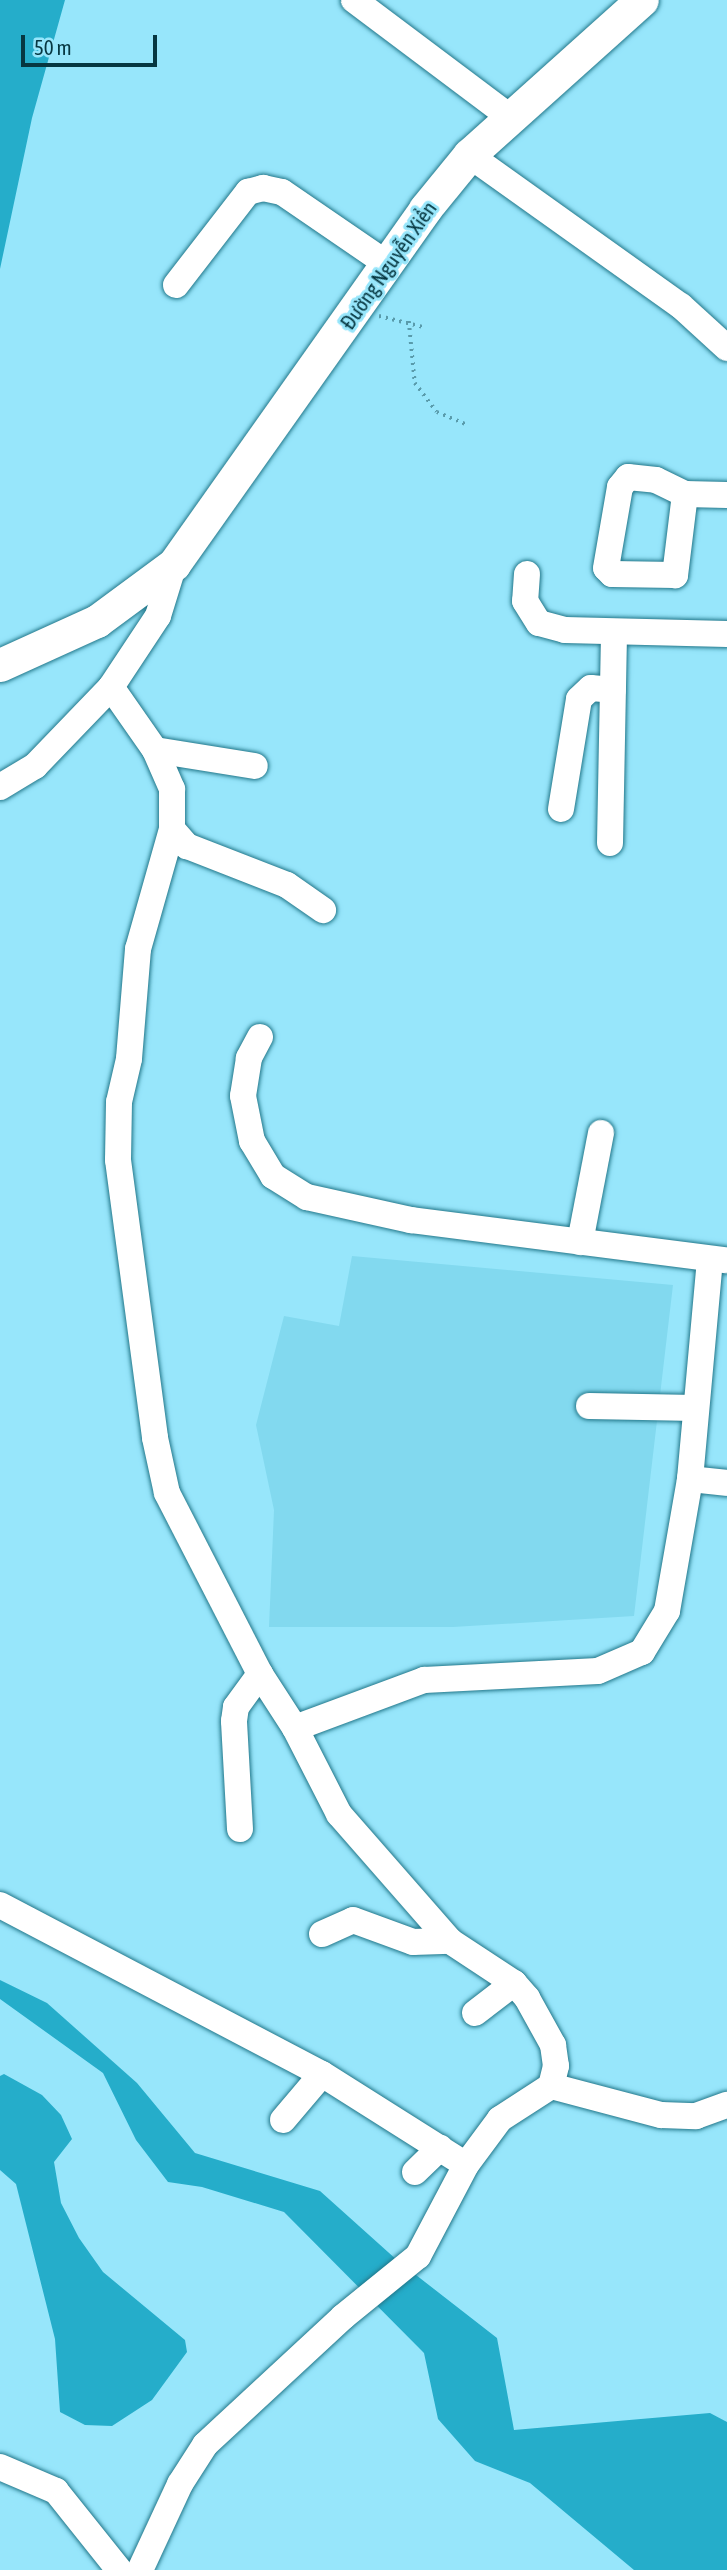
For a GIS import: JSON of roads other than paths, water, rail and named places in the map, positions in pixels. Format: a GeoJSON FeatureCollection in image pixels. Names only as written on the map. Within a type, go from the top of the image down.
{"type":"FeatureCollection","features":[{"type":"Feature","properties":{"kind":"main road","name":"Đường Nguyễn Xiển"},"geometry":{"type":"LineString","coordinates":[[0,665],[97,621],[174,564],[357,311],[387,264],[469,155],[642,0]]}},
{"type":"Feature","properties":{"kind":"street"},"geometry":{"type":"LineString","coordinates":[[354,0],[510,117]]}},
{"type":"Feature","properties":{"kind":"street"},"geometry":{"type":"LineString","coordinates":[[469,155],[681,306],[727,348]]}},
{"type":"Feature","properties":{"kind":"street"},"geometry":{"type":"LineString","coordinates":[[176,285],[248,192],[263,188],[282,192],[387,264]]}},
{"type":"Feature","properties":{"kind":"street"},"geometry":{"type":"LineString","coordinates":[[685,494],[727,495]]}},
{"type":"Feature","properties":{"kind":"street","name":"Đường Nguyễn Xiển"},"geometry":{"type":"LineString","coordinates":[[0,787],[35,766],[111,687],[158,616],[174,564]]}},
{"type":"Feature","properties":{"kind":"street"},"geometry":{"type":"LineString","coordinates":[[527,574],[525,601],[538,623],[565,630],[727,634]]}},
{"type":"Feature","properties":{"kind":"street"},"geometry":{"type":"LineString","coordinates":[[610,843],[614,632]]}},
{"type":"Feature","properties":{"kind":"street"},"geometry":{"type":"LineString","coordinates":[[111,687],[155,750],[172,789],[172,829],[138,949],[129,1059],[119,1102],[118,1160],[155,1438],[167,1493],[260,1674],[295,1728],[339,1814],[450,1941],[514,1983],[553,2045],[556,2066],[551,2086],[500,2119],[466,2165],[418,2256],[343,2317],[205,2445],[180,2484],[140,2570]]}},
{"type":"Feature","properties":{"kind":"street"},"geometry":{"type":"LineString","coordinates":[[561,809],[579,699],[591,688],[613,690]]}},
{"type":"Feature","properties":{"kind":"street"},"geometry":{"type":"LineString","coordinates":[[155,750],[255,766]]}},
{"type":"Feature","properties":{"kind":"street"},"geometry":{"type":"LineString","coordinates":[[172,829],[187,846],[288,885],[323,910]]}},
{"type":"Feature","properties":{"kind":"street"},"geometry":{"type":"LineString","coordinates":[[260,1037],[248,1058],[243,1096],[252,1142],[273,1176],[306,1196],[411,1220],[719,1260],[696,1408],[690,1479],[667,1611],[642,1652],[598,1671],[424,1680],[295,1728]]}},
{"type":"Feature","properties":{"kind":"street"},"geometry":{"type":"LineString","coordinates":[[580,1242],[601,1133]]}},
{"type":"Feature","properties":{"kind":"street"},"geometry":{"type":"LineString","coordinates":[[589,1405],[696,1408]]}},
{"type":"Feature","properties":{"kind":"street"},"geometry":{"type":"LineString","coordinates":[[690,1479],[727,1483]]}},
{"type":"Feature","properties":{"kind":"street"},"geometry":{"type":"LineString","coordinates":[[240,1829],[234,1721],[236,1707],[260,1674]]}},
{"type":"Feature","properties":{"kind":"street"},"geometry":{"type":"LineString","coordinates":[[0,1905],[322,2074],[466,2165]]}},
{"type":"Feature","properties":{"kind":"street"},"geometry":{"type":"LineString","coordinates":[[322,1934],[353,1920],[413,1942],[450,1941]]}},
{"type":"Feature","properties":{"kind":"street"},"geometry":{"type":"LineString","coordinates":[[475,2014],[514,1983]]}},
{"type":"Feature","properties":{"kind":"street"},"geometry":{"type":"LineString","coordinates":[[284,2120],[322,2074]]}},
{"type":"Feature","properties":{"kind":"street"},"geometry":{"type":"LineString","coordinates":[[551,2086],[661,2115],[696,2116],[727,2105]]}},
{"type":"Feature","properties":{"kind":"street"},"geometry":{"type":"LineString","coordinates":[[415,2172],[440,2148]]}},
{"type":"Feature","properties":{"kind":"street"},"geometry":{"type":"LineString","coordinates":[[0,2467],[56,2491],[119,2570]]}}]}
